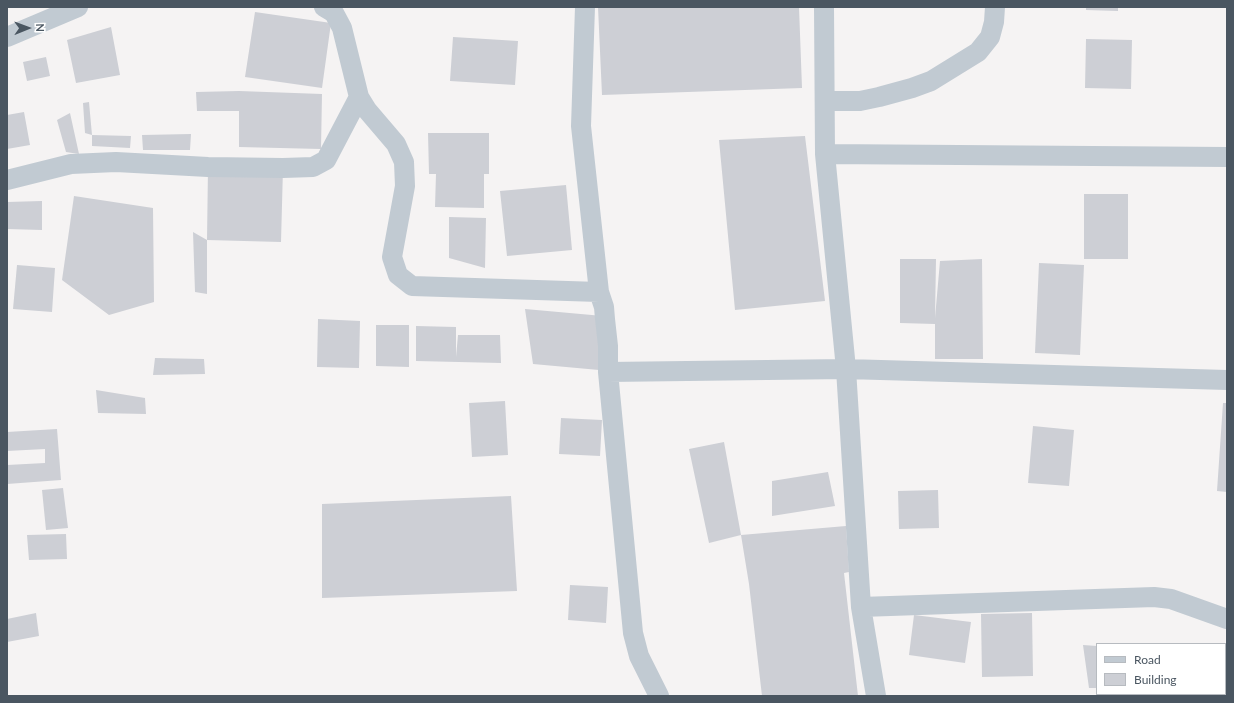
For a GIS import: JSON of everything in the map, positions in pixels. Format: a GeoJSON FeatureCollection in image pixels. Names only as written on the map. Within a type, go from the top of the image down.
{"type":"FeatureCollection","features":[{"type":"Feature","properties":{"kind":"street"},"geometry":{"type":"LineString","coordinates":[[7,37],[78,7]]}},
{"type":"Feature","properties":{"kind":"street"},"geometry":{"type":"LineString","coordinates":[[324,7],[334,13],[342,28],[359,97],[367,110],[396,144],[404,162],[405,186],[392,257],[398,274],[412,286],[599,292]]}},
{"type":"Feature","properties":{"kind":"street"},"geometry":{"type":"LineString","coordinates":[[585,7],[581,126],[599,292],[604,307],[608,346],[608,372],[633,634],[639,656],[659,696]]}},
{"type":"Feature","properties":{"kind":"street"},"geometry":{"type":"LineString","coordinates":[[824,7],[826,154],[846,370],[861,607],[876,696]]}},
{"type":"Feature","properties":{"kind":"street"},"geometry":{"type":"LineString","coordinates":[[825,101],[860,101],[912,88],[931,81],[978,52],[990,37],[994,22],[995,7]]}},
{"type":"Feature","properties":{"kind":"street"},"geometry":{"type":"LineString","coordinates":[[7,180],[71,164],[116,162],[231,167],[313,167],[326,160],[359,97]]}},
{"type":"Feature","properties":{"kind":"street"},"geometry":{"type":"LineString","coordinates":[[826,154],[1227,157]]}},
{"type":"Feature","properties":{"kind":"street"},"geometry":{"type":"LineString","coordinates":[[608,372],[846,370],[1227,380]]}},
{"type":"Feature","properties":{"kind":"street"},"geometry":{"type":"LineString","coordinates":[[861,607],[1154,597],[1171,599],[1227,619]]}},
{"type":"Feature","properties":{"kind":"building"},"geometry":{"type":"Polygon","coordinates":[[[598,7],[799,7],[802,88],[602,95],[598,7]]]}},
{"type":"Feature","properties":{"kind":"building"},"geometry":{"type":"Polygon","coordinates":[[[1086,7],[1118,7],[1118,11],[1086,10],[1086,7]]]}},
{"type":"Feature","properties":{"kind":"building"},"geometry":{"type":"Polygon","coordinates":[[[255,12],[331,23],[322,88],[245,77],[255,12]]]}},
{"type":"Feature","properties":{"kind":"building"},"geometry":{"type":"Polygon","coordinates":[[[111,27],[120,75],[76,83],[67,40],[111,27]]]}},
{"type":"Feature","properties":{"kind":"building"},"geometry":{"type":"Polygon","coordinates":[[[453,37],[518,41],[515,85],[450,81],[453,37]]]}},
{"type":"Feature","properties":{"kind":"building"},"geometry":{"type":"Polygon","coordinates":[[[1086,39],[1132,40],[1131,89],[1085,88],[1086,39]]]}},
{"type":"Feature","properties":{"kind":"building"},"geometry":{"type":"Polygon","coordinates":[[[46,57],[50,76],[27,81],[23,62],[46,57]]]}},
{"type":"Feature","properties":{"kind":"building"},"geometry":{"type":"Polygon","coordinates":[[[239,91],[322,94],[321,149],[239,147],[239,111],[197,111],[196,92],[239,91]]]}},
{"type":"Feature","properties":{"kind":"building"},"geometry":{"type":"Polygon","coordinates":[[[89,102],[92,135],[85,133],[83,103],[89,102]]]}},
{"type":"Feature","properties":{"kind":"building"},"geometry":{"type":"Polygon","coordinates":[[[24,112],[30,145],[7,149],[7,115],[24,112]]]}},
{"type":"Feature","properties":{"kind":"building"},"geometry":{"type":"Polygon","coordinates":[[[70,113],[79,154],[66,152],[57,120],[70,113]]]}},
{"type":"Feature","properties":{"kind":"building"},"geometry":{"type":"Polygon","coordinates":[[[428,133],[489,133],[489,174],[484,174],[484,208],[435,207],[436,174],[429,174],[428,133]]]}},
{"type":"Feature","properties":{"kind":"building"},"geometry":{"type":"Polygon","coordinates":[[[191,134],[190,150],[143,150],[142,135],[191,134]]]}},
{"type":"Feature","properties":{"kind":"building"},"geometry":{"type":"Polygon","coordinates":[[[92,135],[131,136],[130,148],[92,146],[92,135]]]}},
{"type":"Feature","properties":{"kind":"building"},"geometry":{"type":"Polygon","coordinates":[[[805,136],[825,301],[735,310],[719,140],[805,136]]]}},
{"type":"Feature","properties":{"kind":"building"},"geometry":{"type":"Polygon","coordinates":[[[208,167],[283,168],[281,242],[207,240],[208,167]]]}},
{"type":"Feature","properties":{"kind":"building"},"geometry":{"type":"Polygon","coordinates":[[[566,185],[572,250],[507,256],[500,191],[566,185]]]}},
{"type":"Feature","properties":{"kind":"building"},"geometry":{"type":"Polygon","coordinates":[[[1084,194],[1128,194],[1128,259],[1084,259],[1084,194]]]}},
{"type":"Feature","properties":{"kind":"building"},"geometry":{"type":"Polygon","coordinates":[[[74,196],[153,208],[154,302],[109,315],[62,280],[74,196]]]}},
{"type":"Feature","properties":{"kind":"building"},"geometry":{"type":"Polygon","coordinates":[[[42,201],[42,230],[7,229],[7,202],[42,201]]]}},
{"type":"Feature","properties":{"kind":"building"},"geometry":{"type":"Polygon","coordinates":[[[449,217],[486,218],[485,268],[449,258],[449,217]]]}},
{"type":"Feature","properties":{"kind":"building"},"geometry":{"type":"Polygon","coordinates":[[[193,232],[207,240],[207,294],[195,292],[193,232]]]}},
{"type":"Feature","properties":{"kind":"building"},"geometry":{"type":"Polygon","coordinates":[[[900,259],[936,259],[935,318],[940,261],[982,259],[983,359],[935,359],[935,324],[900,323],[900,259]]]}},
{"type":"Feature","properties":{"kind":"building"},"geometry":{"type":"Polygon","coordinates":[[[1039,263],[1084,265],[1080,355],[1035,353],[1039,263]]]}},
{"type":"Feature","properties":{"kind":"building"},"geometry":{"type":"Polygon","coordinates":[[[17,265],[55,268],[52,312],[13,309],[17,265]]]}},
{"type":"Feature","properties":{"kind":"building"},"geometry":{"type":"Polygon","coordinates":[[[525,309],[603,316],[599,370],[533,364],[525,309]]]}},
{"type":"Feature","properties":{"kind":"building"},"geometry":{"type":"Polygon","coordinates":[[[318,319],[360,321],[359,368],[317,367],[318,319]]]}},
{"type":"Feature","properties":{"kind":"building"},"geometry":{"type":"Polygon","coordinates":[[[376,325],[409,325],[409,367],[376,366],[376,325]]]}},
{"type":"Feature","properties":{"kind":"building"},"geometry":{"type":"Polygon","coordinates":[[[416,326],[456,327],[456,357],[458,335],[500,335],[501,363],[416,361],[416,326]]]}},
{"type":"Feature","properties":{"kind":"building"},"geometry":{"type":"Polygon","coordinates":[[[155,358],[204,359],[205,374],[153,375],[155,358]]]}},
{"type":"Feature","properties":{"kind":"building"},"geometry":{"type":"Polygon","coordinates":[[[96,390],[145,398],[146,414],[98,413],[96,390]]]}},
{"type":"Feature","properties":{"kind":"building"},"geometry":{"type":"Polygon","coordinates":[[[505,401],[508,455],[472,457],[469,403],[505,401]]]}},
{"type":"Feature","properties":{"kind":"building"},"geometry":{"type":"Polygon","coordinates":[[[1223,403],[1227,403],[1227,492],[1217,491],[1223,403]]]}},
{"type":"Feature","properties":{"kind":"building"},"geometry":{"type":"Polygon","coordinates":[[[561,418],[602,420],[600,456],[559,454],[561,418]]]}},
{"type":"Feature","properties":{"kind":"building"},"geometry":{"type":"Polygon","coordinates":[[[1033,426],[1074,430],[1069,486],[1028,483],[1033,426]]]}},
{"type":"Feature","properties":{"kind":"building"},"geometry":{"type":"Polygon","coordinates":[[[57,429],[61,480],[7,484],[7,465],[45,463],[45,449],[7,451],[7,432],[57,429]]]}},
{"type":"Feature","properties":{"kind":"building"},"geometry":{"type":"Polygon","coordinates":[[[724,442],[741,535],[709,543],[689,449],[724,442]]]}},
{"type":"Feature","properties":{"kind":"building"},"geometry":{"type":"Polygon","coordinates":[[[828,472],[835,506],[772,516],[772,481],[828,472]]]}},
{"type":"Feature","properties":{"kind":"building"},"geometry":{"type":"Polygon","coordinates":[[[63,488],[68,528],[46,530],[42,490],[63,488]]]}},
{"type":"Feature","properties":{"kind":"building"},"geometry":{"type":"Polygon","coordinates":[[[938,490],[939,528],[899,529],[898,491],[938,490]]]}},
{"type":"Feature","properties":{"kind":"building"},"geometry":{"type":"Polygon","coordinates":[[[511,496],[517,591],[322,598],[322,504],[511,496]]]}},
{"type":"Feature","properties":{"kind":"building"},"geometry":{"type":"Polygon","coordinates":[[[846,526],[849,572],[844,573],[858,696],[762,696],[749,584],[741,535],[846,526]]]}},
{"type":"Feature","properties":{"kind":"building"},"geometry":{"type":"Polygon","coordinates":[[[66,534],[67,559],[29,560],[27,535],[66,534]]]}},
{"type":"Feature","properties":{"kind":"building"},"geometry":{"type":"Polygon","coordinates":[[[570,585],[608,587],[606,623],[568,620],[570,585]]]}},
{"type":"Feature","properties":{"kind":"building"},"geometry":{"type":"Polygon","coordinates":[[[36,613],[39,636],[7,642],[7,619],[36,613]]]}},
{"type":"Feature","properties":{"kind":"building"},"geometry":{"type":"Polygon","coordinates":[[[1032,613],[1033,676],[982,677],[981,614],[1032,613]]]}},
{"type":"Feature","properties":{"kind":"building"},"geometry":{"type":"Polygon","coordinates":[[[914,615],[971,622],[965,663],[909,655],[914,615]]]}},
{"type":"Feature","properties":{"kind":"building"},"geometry":{"type":"Polygon","coordinates":[[[1083,645],[1096,646],[1096,688],[1089,688],[1083,645]]]}}]}
